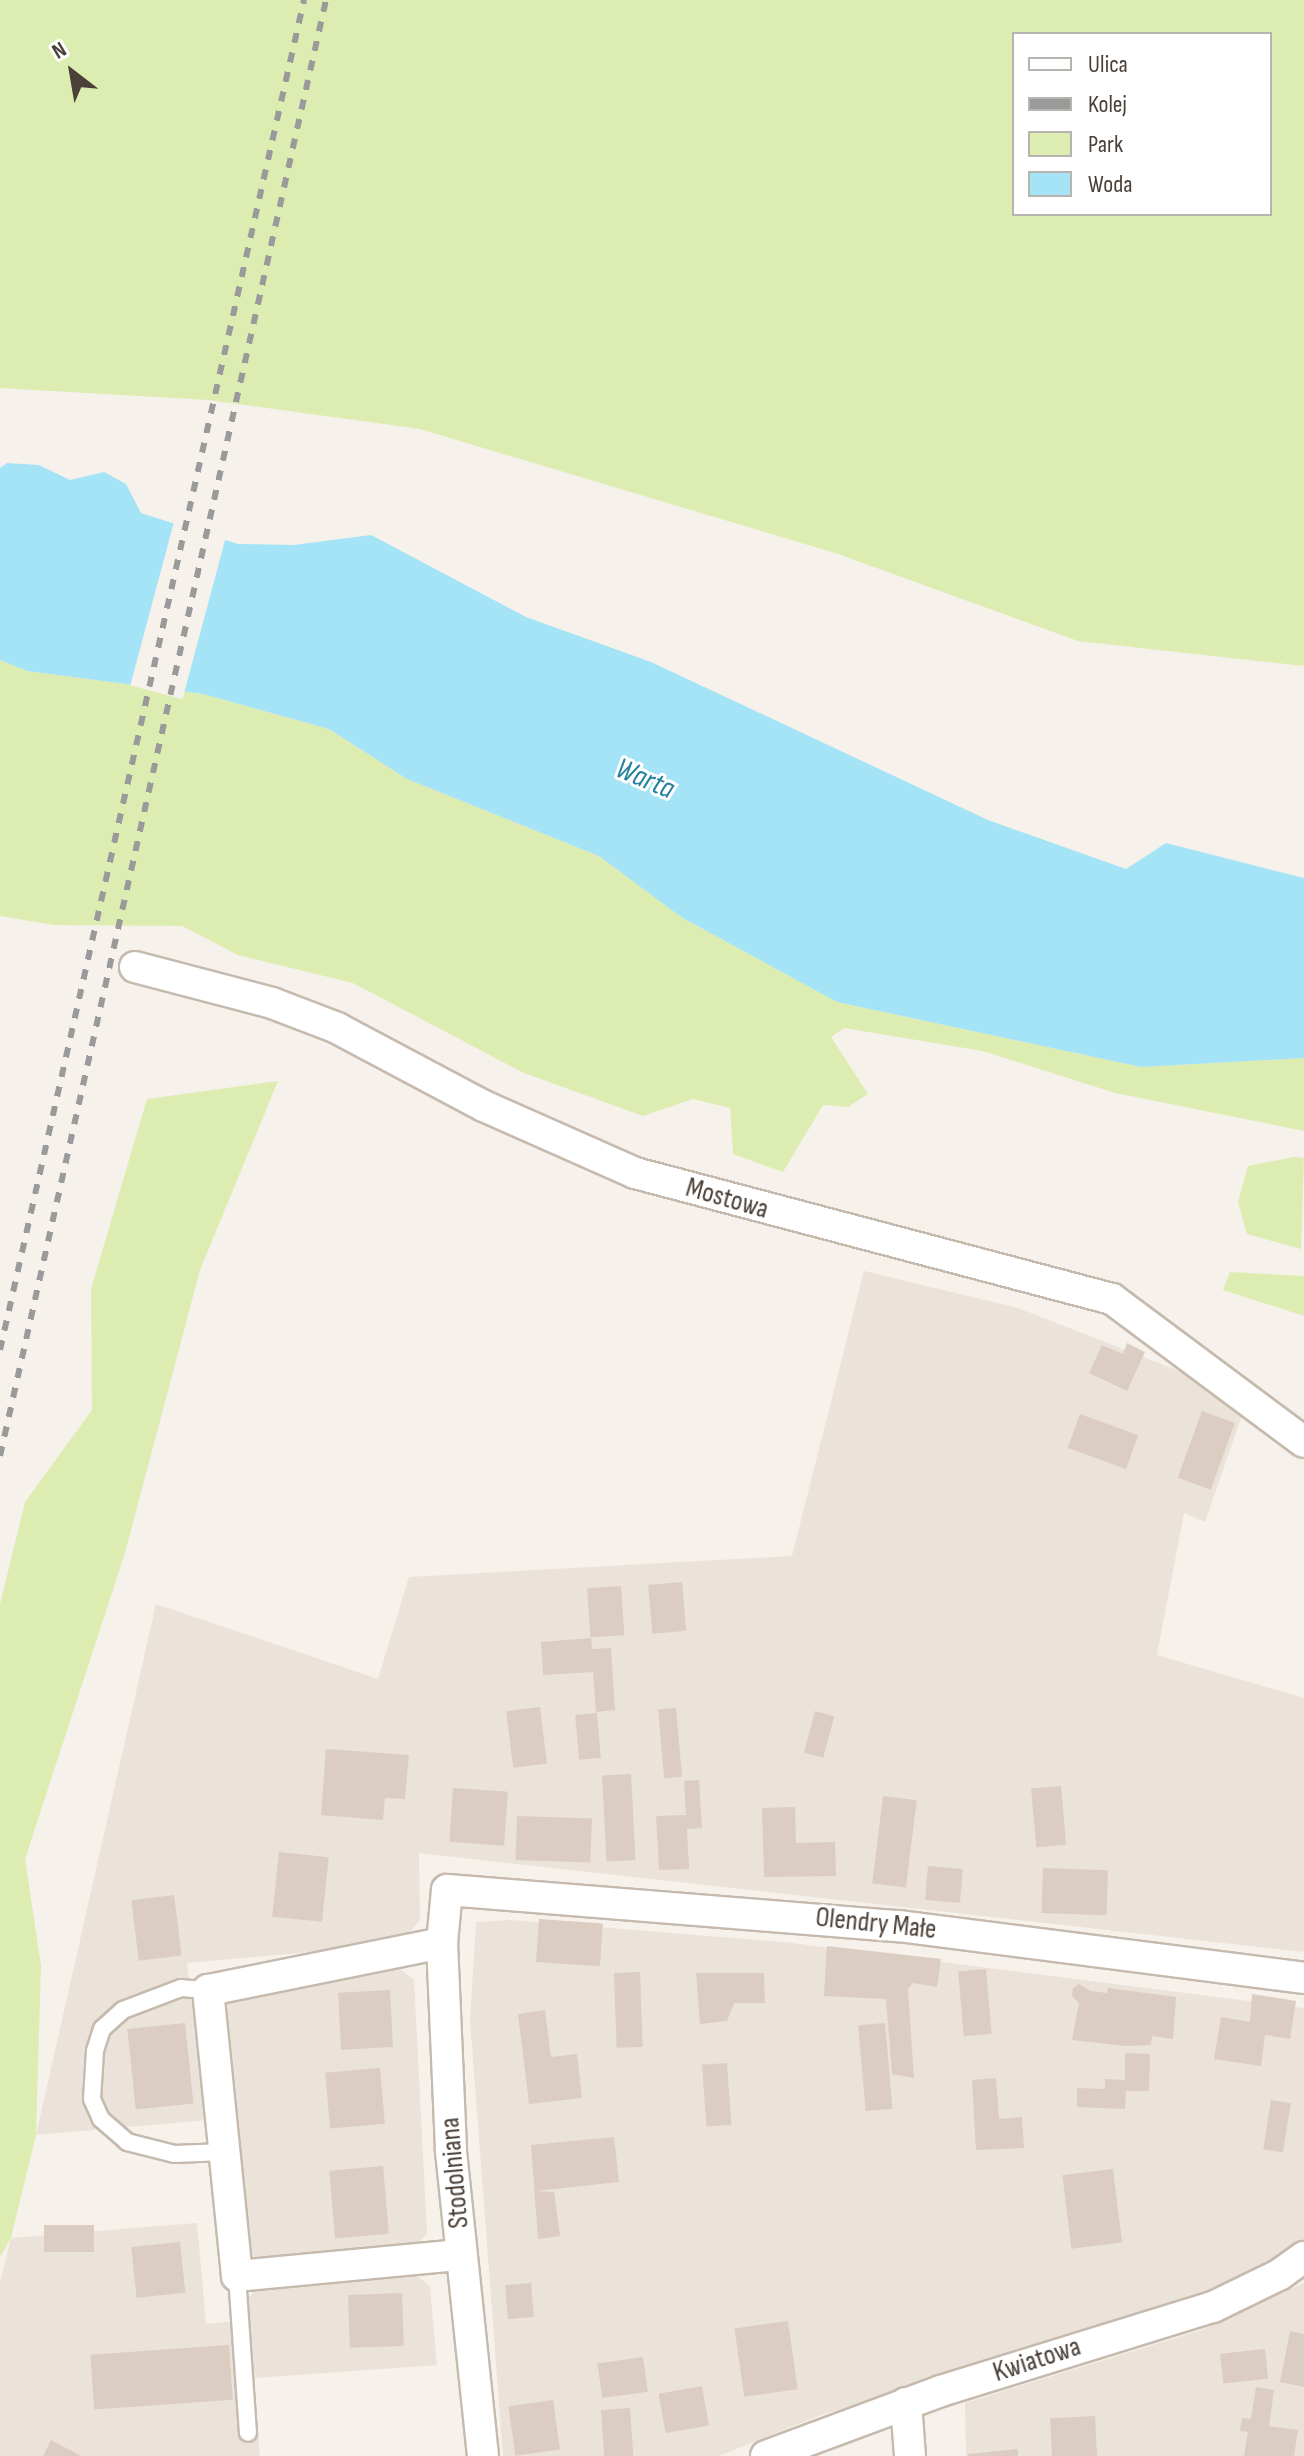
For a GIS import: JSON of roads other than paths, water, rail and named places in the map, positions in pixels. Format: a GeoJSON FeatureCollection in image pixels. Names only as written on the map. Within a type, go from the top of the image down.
{"type":"FeatureCollection","features":[{"type":"Feature","properties":{"kind":"street","name":"Mostowa"},"geometry":{"type":"LineString","coordinates":[[135,967],[272,1003],[337,1028],[484,1106],[635,1173],[1112,1299],[1304,1442]]}},
{"type":"Feature","properties":{"kind":"street","name":"Stodolniana"},"geometry":{"type":"LineString","coordinates":[[447,1890],[442,1943],[461,2255],[483,2456]]}},
{"type":"Feature","properties":{"kind":"street","name":"Olendry Małe"},"geometry":{"type":"LineString","coordinates":[[447,1890],[899,1926],[1304,1978]]}},
{"type":"Feature","properties":{"kind":"street"},"geometry":{"type":"LineString","coordinates":[[442,1943],[208,1990],[237,2276],[461,2255]]}},
{"type":"Feature","properties":{"kind":"street","name":"Kwiatowa"},"geometry":{"type":"LineString","coordinates":[[766,2456],[906,2403],[1200,2311],[1248,2292],[1304,2257]]}},
{"type":"Feature","properties":{"kind":"street"},"geometry":{"type":"LineString","coordinates":[[906,2403],[910,2456]]}},
{"type":"Feature","properties":{"kind":"lane"},"geometry":{"type":"LineString","coordinates":[[208,1990],[181,1988],[123,2010],[102,2029],[95,2051],[92,2099],[101,2119],[127,2142],[174,2154],[225,2152]]}},
{"type":"Feature","properties":{"kind":"lane"},"geometry":{"type":"LineString","coordinates":[[237,2276],[248,2433]]}},
{"type":"Feature","properties":{"kind":"water","name":"Warta"},"geometry":{"type":"Polygon","coordinates":[[[7,463],[39,465],[70,480],[104,472],[126,484],[141,513],[238,544],[294,545],[371,535],[526,617],[651,662],[988,820],[1126,869],[1166,843],[1304,878],[1304,1058],[1141,1067],[837,1002],[681,917],[599,856],[407,779],[329,729],[203,694],[27,671],[0,660],[0,468],[7,463]]]}},
{"type":"Feature","properties":{"kind":"railway"},"geometry":{"type":"LineString","coordinates":[[0,1350],[304,0]]}},
{"type":"Feature","properties":{"kind":"railway"},"geometry":{"type":"LineString","coordinates":[[0,1456],[326,0]]}}]}
